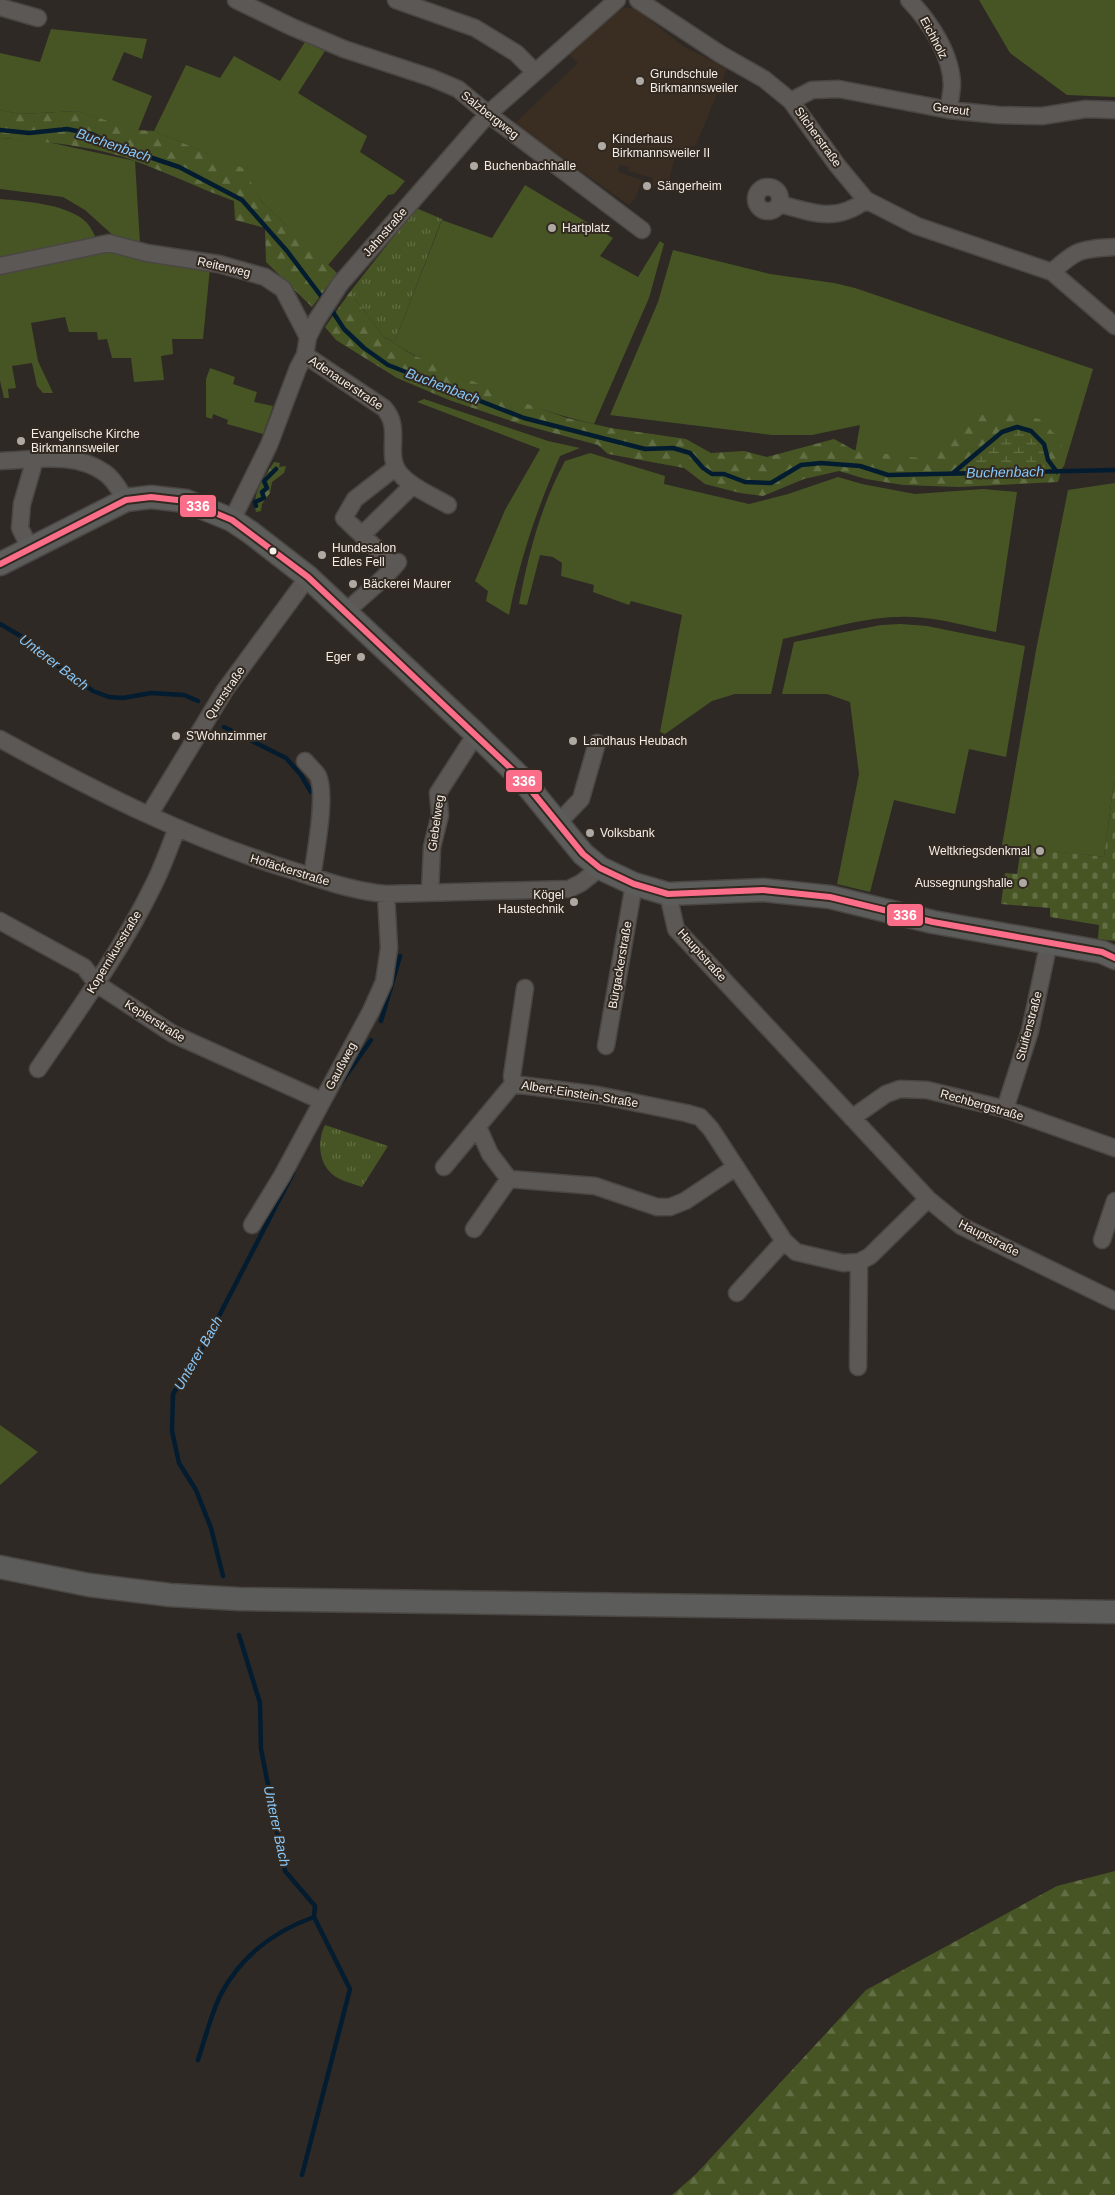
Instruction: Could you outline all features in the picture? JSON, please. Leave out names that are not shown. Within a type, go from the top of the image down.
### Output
[{"type":"street","name":"Salzbergweg","points":[[236,0],[344,49],[432,78],[458,89],[488,114],[642,230]]},
{"type":"street","points":[[396,0],[475,28],[516,53],[534,72]]},
{"type":"street","name":"Jahnstraße","points":[[232,520],[269,445],[298,368],[305,355],[308,337],[340,284],[488,114],[617,0]]},
{"type":"street","name":"Silcherstraße","points":[[638,0],[720,54],[764,79],[791,101],[837,165],[866,200],[917,226],[1052,272],[1115,326]]},
{"type":"street","name":"Eichholz","points":[[909,0],[920,11],[941,45],[949,68],[952,85],[949,110]]},
{"type":"street","points":[[0,7],[38,18]]},
{"type":"street","name":"Gereut","points":[[791,101],[812,90],[839,88],[949,110],[998,115],[1042,116],[1086,110],[1115,110]]},
{"type":"street","points":[[780,204],[814,214],[832,214],[852,211],[866,200]]},
{"type":"street","name":"Reiterweg","points":[[0,266],[109,243],[147,252],[219,264],[265,277],[284,289],[308,337]]},
{"type":"street","points":[[1052,272],[1066,259],[1083,249],[1115,247]]},
{"type":"street","name":"Adenauerstraße","points":[[305,355],[350,383],[384,408],[390,415],[394,439],[392,456],[395,468]]},
{"type":"street","points":[[0,461],[62,458],[85,463],[104,472],[126,500]]},
{"type":"street","points":[[30,548],[20,528],[22,504],[35,459]]},
{"type":"street","points":[[346,612],[368,590],[384,580],[392,560],[344,518],[355,499],[395,468],[402,477],[413,485],[448,505]]},
{"type":"street","points":[[362,535],[413,485]]},
{"type":"street","points":[[0,564],[126,500],[151,497],[186,501],[232,520],[278,552],[308,577],[521,778],[583,854],[600,868],[634,884],[668,894],[763,890],[830,897],[933,922],[1102,952],[1115,958]]},
{"type":"street","name":"Querstraße","points":[[149,815],[225,690],[308,577]]},
{"type":"street","name":"Giebelweg","points":[[430,892],[432,848],[440,815],[438,793],[476,734]]},
{"type":"street","name":"Hofäckerstraße","points":[[0,739],[53,768],[149,815],[240,855],[358,891],[386,894],[569,889],[581,883],[600,868]]},
{"type":"street","points":[[558,823],[581,800],[597,743]]},
{"type":"street","points":[[305,762],[318,776],[320,784],[321,804],[312,877]]},
{"type":"street","name":"Kopernikusstraße","points":[[38,1069],[97,984],[154,884],[177,828]]},
{"type":"street","name":"Bürgackerstraße","points":[[606,1046],[634,884]]},
{"type":"street","name":"Gaußweg","points":[[252,1225],[282,1176],[371,1010],[384,982],[389,948],[386,894]]},
{"type":"street","name":"Hauptstraße","points":[[668,894],[676,928],[928,1199],[961,1226],[1115,1301]]},
{"type":"street","name":"Keplerstraße","points":[[0,921],[84,967],[97,984],[173,1034],[322,1101]]},
{"type":"street","name":"Stuifenstraße","points":[[1005,1110],[1030,1031],[1049,942]]},
{"type":"street","points":[[513,1084],[512,1076],[525,988]]},
{"type":"street","name":"Albert-Einstein-Straße","points":[[444,1167],[513,1084],[598,1095],[700,1117],[711,1129],[784,1241],[796,1252],[843,1263],[859,1262]]},
{"type":"street","name":"Rechbergstraße","points":[[852,1118],[881,1097],[900,1089],[934,1092],[1005,1110],[1115,1148]]},
{"type":"street","points":[[478,1127],[490,1154],[509,1179],[595,1186],[657,1207],[670,1207],[685,1201],[736,1167]]},
{"type":"street","points":[[474,1229],[509,1179]]},
{"type":"street","points":[[858,1368],[859,1262],[870,1256],[928,1199]]},
{"type":"street","points":[[1102,1240],[1115,1201]]},
{"type":"street","points":[[737,1294],[784,1241]]},
{"type":"street","points":[[0,1567],[89,1586],[170,1595],[239,1599],[1115,1612]]},
{"type":"shaded area","name":"Grundschule Birkmannsweiler","points":[[624,8],[635,8],[683,46],[727,69],[696,145],[677,151],[666,190],[651,185],[653,178],[628,171],[629,167],[620,165],[618,172],[642,180],[636,197],[629,205],[514,124],[578,63],[568,53],[613,13]]},
{"type":"green space","points":[[979,0],[1115,0],[1115,97],[1067,95],[1010,53]]},
{"type":"green space","points":[[51,29],[147,39],[142,59],[124,52],[112,80],[152,96],[138,131],[77,111],[21,114],[0,110],[0,53],[40,62]]},
{"type":"green space","points":[[305,42],[325,51],[298,93],[367,136],[360,152],[405,181],[394,194],[388,195],[328,265],[262,202],[242,168],[154,131],[186,65],[220,78],[234,56],[280,81]]},
{"type":"green space","points":[[0,110],[21,114],[77,111],[137,130],[154,131],[243,168],[262,202],[337,273],[312,307],[266,262],[265,228],[235,220],[234,201],[119,156],[69,145],[0,138]]},
{"type":"green space","points":[[0,138],[43,141],[135,161],[140,244],[116,238],[85,210],[63,197],[0,189]]},
{"type":"green space","points":[[525,185],[613,238],[600,256],[638,277],[660,241],[664,244],[649,298],[594,424],[541,409],[486,389],[432,364],[384,337],[395,341],[442,220],[492,238]]},
{"type":"green space","points":[[0,199],[46,205],[69,212],[87,223],[95,236],[91,241],[0,262]]},
{"type":"green space","points":[[416,208],[442,219],[395,341],[384,337],[350,292]]},
{"type":"green space","points":[[108,249],[210,268],[203,339],[172,339],[173,354],[161,356],[164,380],[134,382],[131,358],[112,358],[107,339],[98,340],[97,332],[69,332],[65,317],[31,323],[38,361],[53,393],[43,393],[37,386],[32,363],[12,366],[16,388],[8,389],[9,398],[4,398],[0,381],[0,272]]},
{"type":"green space","points":[[673,250],[770,274],[834,283],[855,288],[1093,369],[1064,466],[1057,472],[965,462],[854,459],[860,425],[812,435],[772,435],[610,415],[658,302]]},
{"type":"green space","points":[[350,292],[384,337],[413,355],[516,400],[567,418],[611,428],[686,439],[711,453],[744,451],[767,457],[834,439],[854,450],[927,459],[947,447],[954,424],[978,415],[1007,412],[1039,419],[1060,439],[1065,458],[1058,482],[959,487],[903,485],[866,479],[839,471],[804,479],[763,496],[740,493],[705,484],[684,468],[608,454],[598,445],[520,424],[449,400],[397,378],[336,340],[325,327]]},
{"type":"green space","points":[[210,368],[235,377],[233,384],[257,392],[254,402],[273,406],[263,434],[227,424],[228,420],[213,414],[212,419],[206,417],[206,379]]},
{"type":"green space","points":[[424,399],[548,441],[580,448],[560,456],[530,534],[518,574],[509,615],[486,601],[488,591],[475,581],[505,510],[540,449],[417,402]]},
{"type":"green space","points":[[1017,427],[1033,434],[1038,439],[1057,472],[952,473],[1002,432]]},
{"type":"green space","points":[[590,453],[665,476],[664,484],[749,504],[788,494],[838,477],[862,484],[915,494],[983,489],[1017,492],[996,632],[933,619],[896,617],[863,621],[783,639],[771,694],[735,694],[712,701],[665,734],[660,732],[682,615],[631,601],[629,605],[593,592],[594,585],[561,576],[562,563],[553,557],[540,555],[527,605],[519,604],[536,531],[549,495],[565,461]]},
{"type":"green space","points":[[274,462],[280,463],[279,467],[286,466],[284,473],[272,482],[270,493],[262,504],[261,511],[256,512],[255,498],[257,492]]},
{"type":"green space","points":[[1115,483],[1115,774],[1104,857],[1002,845],[1036,650],[1068,490]]},
{"type":"green space","points":[[881,625],[927,626],[1025,646],[1006,757],[969,749],[955,814],[894,800],[870,892],[837,884],[859,774],[850,702],[827,694],[782,694],[794,642]]},
{"type":"green space","points":[[1115,774],[1115,941],[1098,939],[1099,925],[1050,917],[1050,908],[1001,904],[1005,873],[1017,874],[1021,847],[1104,857]]},
{"type":"green space","points":[[325,1125],[388,1146],[362,1187],[336,1177],[325,1166],[321,1155],[320,1142]]},
{"type":"green space","points":[[0,1425],[38,1452],[0,1485]]},
{"type":"green space","points":[[1115,1871],[1115,2195],[672,2195],[696,2174],[866,1990],[1057,1886]]},
{"type":"waterway","name":"Buchenbach","points":[[0,130],[29,133],[67,129],[92,134],[114,145],[179,167],[242,200],[287,251],[324,300]]},
{"type":"waterway","name":"Buchenbach","points":[[329,306],[344,329],[364,348],[388,365],[524,418],[645,449],[673,448],[690,453],[703,468],[712,474],[724,474],[745,482],[771,483],[801,465],[821,463],[860,466],[888,475],[1115,470]]},
{"type":"waterway","name":"Buchenbach","points":[[953,473],[1002,432],[1017,427],[1031,431],[1044,444],[1048,460],[1057,472]]},
{"type":"waterway","points":[[256,506],[255,502],[264,498],[262,492],[267,488],[264,481],[276,469]]},
{"type":"waterway","name":"Unterer Bach","points":[[0,624],[31,642],[41,655],[93,691],[109,697],[123,698],[151,693],[184,695],[198,701]]},
{"type":"waterway","name":"Unterer Bach","points":[[224,727],[286,758],[301,775],[311,792]]},
{"type":"waterway","name":"Unterer Bach","points":[[381,1021],[400,956]]},
{"type":"waterway","name":"Unterer Bach","points":[[340,1084],[371,1040]]},
{"type":"waterway","name":"Unterer Bach","points":[[223,1576],[211,1528],[196,1490],[179,1463],[172,1431],[173,1394],[204,1345],[293,1173]]},
{"type":"waterway","name":"Unterer Bach","points":[[239,1635],[260,1703],[261,1749],[285,1871],[315,1906],[314,1917],[350,1989],[302,2175]]},
{"type":"waterway","points":[[198,2060],[217,2002],[238,1968],[260,1946],[273,1937],[314,1917]]},
{"type":"transit line","name":"336","points":[[0,564],[126,500],[151,497],[186,501],[232,520],[308,577],[521,778],[583,854],[600,868],[634,884],[668,894],[763,890],[830,897],[933,922],[1102,952],[1115,958]]},
{"type":"place","name":"Grundschule Birkmannsweiler","points":[[640,81]]},
{"type":"place","name":"Kinderhaus Birkmannsweiler II","points":[[602,146]]},
{"type":"place","name":"Buchenbachhalle","points":[[474,166]]},
{"type":"place","name":"Sängerheim","points":[[647,186]]},
{"type":"place","name":"Hartplatz","points":[[552,228]]},
{"type":"place","name":"Evangelische Kirche Birkmannsweiler","points":[[21,441]]},
{"type":"place","name":"Hundesalon Edles Fell","points":[[322,555]]},
{"type":"place","name":"Bäckerei Maurer","points":[[353,584]]},
{"type":"place","name":"Eger","points":[[361,657]]},
{"type":"place","name":"S'Wohnzimmer","points":[[176,736]]},
{"type":"place","name":"Landhaus Heubach","points":[[573,741]]},
{"type":"place","name":"Volksbank","points":[[590,833]]},
{"type":"place","name":"Weltkriegsdenkmal","points":[[1040,851]]},
{"type":"place","name":"Aussegnungshalle","points":[[1023,883]]},
{"type":"place","name":"Kögel Haustechnik","points":[[574,902]]}]
